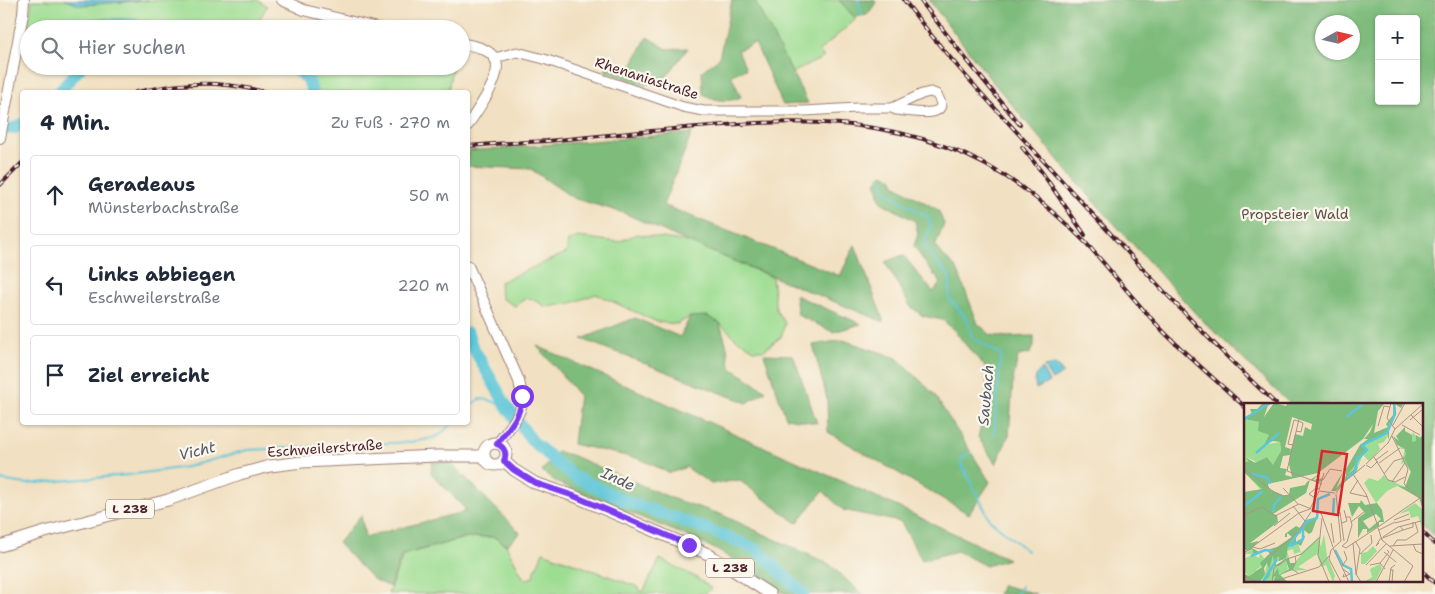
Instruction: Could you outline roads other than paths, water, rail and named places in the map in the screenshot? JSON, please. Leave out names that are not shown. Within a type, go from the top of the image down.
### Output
[{"type":"main road","points":[[21,20],[24,0]]},
{"type":"main road","points":[[282,0],[304,10],[345,20]]},
{"type":"main road","points":[[0,137],[20,24]]},
{"type":"main road","points":[[470,45],[489,52],[495,58],[497,73],[494,83],[470,122]]},
{"type":"main road","points":[[470,271],[519,381],[522,396],[519,412],[515,420],[497,444]]},
{"type":"main road","points":[[484,456],[490,444],[497,444],[505,451],[504,461]]},
{"type":"main road","name":"Eschweilerstraße","points":[[0,546],[60,528],[168,500],[240,474],[270,466],[302,462],[436,456],[484,456]]},
{"type":"main road","name":"L 238","points":[[484,456],[485,460],[491,465],[497,465],[504,461],[514,470],[535,483],[574,496],[708,554],[770,594]]},
{"type":"street","name":"Rhenaniastraße","points":[[495,58],[517,52],[544,58],[693,110],[805,111],[892,108]]},
{"type":"street","points":[[930,92],[936,94],[940,101],[940,106],[937,110],[930,114],[892,108],[930,92]]},
{"type":"water","points":[[65,0],[149,0],[80,5]]},
{"type":"water","points":[[133,19],[139,20],[82,20]]},
{"type":"water","points":[[1055,365],[1063,373],[1052,380],[1044,367]]},
{"type":"water","points":[[1042,369],[1049,382],[1036,389],[1036,378]]},
{"type":"waterway","name":"Saubach","points":[[858,0],[862,15]]},
{"type":"waterway","name":"Inde","points":[[61,90],[74,75]]},
{"type":"waterway","name":"Inde","points":[[302,75],[308,79],[311,90]]},
{"type":"waterway","name":"Inde","points":[[0,129],[15,128],[20,125]]},
{"type":"waterway","name":"Saubach","points":[[879,176],[884,182],[886,192],[929,218],[931,228],[925,238],[927,251],[948,275],[950,283],[949,298],[967,319],[972,337],[1001,355],[994,435]]},
{"type":"waterway","name":"Inde","points":[[470,340],[507,407],[533,442],[573,476],[628,502],[704,528],[756,549],[804,594]]},
{"type":"waterway","name":"Vicht","points":[[470,406],[479,399],[489,400],[507,407]]},
{"type":"waterway","name":"Vicht","points":[[0,480],[26,484],[128,475],[187,467],[247,450],[412,442],[435,437],[450,425]]},
{"type":"waterway","name":"Saubach","points":[[970,453],[962,458],[961,463],[990,520],[1027,551]]},
{"type":"waterway","name":"Saubach","points":[[1017,594],[1021,586]]},
{"type":"railway","points":[[904,0],[961,71],[1002,116],[1168,295],[1275,403]]},
{"type":"railway","points":[[920,0],[1020,125]]},
{"type":"railway","points":[[147,90],[192,84],[215,84],[255,90]]},
{"type":"railway","points":[[470,146],[547,141],[691,127],[792,122],[841,124],[890,131],[937,143],[983,163],[1028,192],[1050,210],[1085,242],[1161,329],[1244,406]]},
{"type":"railway","points":[[1022,147],[1085,235]]},
{"type":"railway","points":[[0,185],[20,165]]},
{"type":"railway","points":[[1422,532],[1435,544]]},
{"type":"railway","points":[[1422,571],[1435,583]]},
{"type":"park label","name":"Propsteier Wald","points":[[1295,214]]}]
